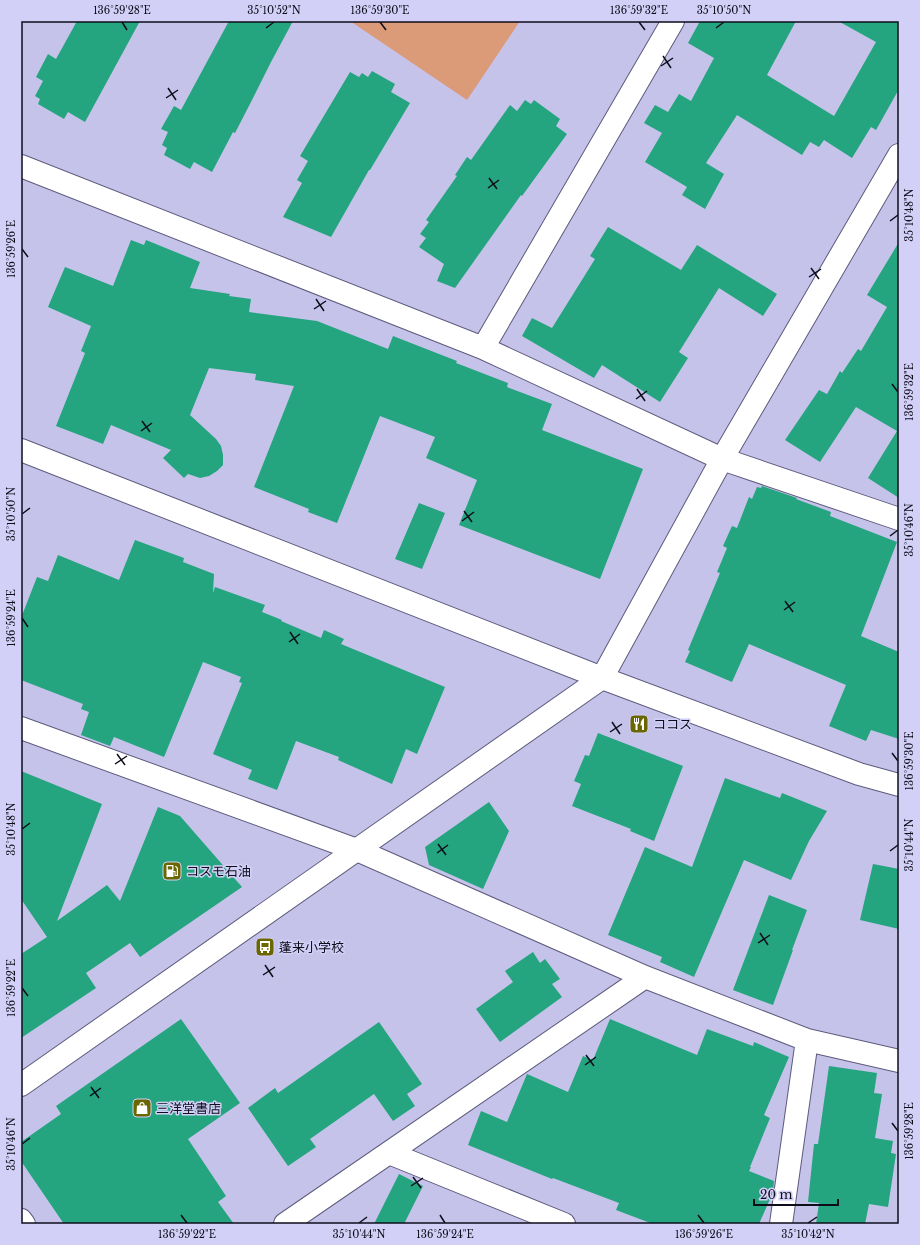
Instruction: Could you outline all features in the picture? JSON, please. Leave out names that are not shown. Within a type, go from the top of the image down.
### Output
[{"type":"street","points":[[483,348],[673,21]]},
{"type":"street","points":[[21,1085],[602,678],[722,458],[899,155]]},
{"type":"street","points":[[21,166],[483,348],[722,458],[899,519]]},
{"type":"street","points":[[21,450],[602,678],[859,774],[899,785]]},
{"type":"street","points":[[21,728],[357,850],[645,977],[807,1040],[899,1061]]},
{"type":"street","points":[[285,1224],[645,977]]},
{"type":"street","points":[[781,1224],[807,1040]]},
{"type":"street","points":[[389,1153],[552,1222]]},
{"type":"street","points":[[21,1220],[24,1224]]},
{"type":"shaded area","points":[[350,21],[520,21],[467,100]]},
{"type":"building","points":[[77,21],[140,21],[85,122],[68,112],[64,119],[38,104],[40,99],[35,96],[43,81],[36,77],[48,54],[56,59]]},
{"type":"building","points":[[229,21],[293,21],[235,133],[233,132],[212,172],[194,162],[190,169],[164,155],[167,148],[162,145],[168,132],[161,129],[174,106],[181,110]]},
{"type":"building","points":[[700,21],[796,21],[767,75],[834,116],[876,42],[838,21],[899,21],[899,89],[876,130],[871,127],[852,158],[824,140],[819,147],[810,142],[802,155],[737,115],[706,163],[724,174],[705,209],[682,195],[687,187],[645,162],[662,133],[644,123],[655,105],[668,112],[679,94],[691,101],[714,58],[688,43]]},
{"type":"building","points":[[372,71],[395,84],[391,92],[410,103],[369,170],[331,237],[283,217],[302,183],[297,180],[308,161],[300,156],[350,72],[359,77],[362,73],[368,77]]},
{"type":"building","points":[[525,100],[531,104],[534,100],[560,119],[556,126],[567,134],[522,196],[521,195],[455,288],[437,281],[444,264],[419,247],[426,238],[420,234],[429,222],[426,220],[457,176],[455,175],[467,157],[471,160],[510,105],[517,111]]},
{"type":"building","points":[[608,227],[681,270],[697,245],[777,294],[763,316],[719,288],[679,352],[688,358],[660,402],[602,365],[594,378],[522,336],[532,318],[552,328],[595,259],[590,256]]},
{"type":"building","points":[[131,240],[144,245],[146,240],[200,262],[190,288],[251,299],[249,312],[317,321],[388,349],[393,336],[508,383],[507,387],[552,404],[542,430],[643,469],[600,579],[459,525],[477,480],[426,458],[435,437],[380,416],[337,523],[308,512],[309,509],[254,487],[294,386],[255,380],[256,374],[209,368],[190,415],[216,439],[221,446],[223,465],[209,476],[200,478],[188,474],[184,478],[163,458],[171,450],[111,425],[103,444],[56,426],[85,353],[81,351],[91,326],[48,307],[65,267],[113,286]]},
{"type":"building","points":[[899,242],[899,498],[868,478],[897,431],[856,407],[820,462],[785,440],[819,390],[827,394],[840,371],[842,373],[858,349],[861,351],[887,307],[867,295]]},
{"type":"building","points":[[762,486],[831,512],[830,516],[897,542],[861,636],[899,652],[899,739],[871,730],[866,741],[829,726],[846,685],[749,644],[732,682],[685,662],[690,651],[688,650],[720,573],[717,572],[727,548],[723,546],[732,526],[737,528],[749,497],[752,499],[757,487],[761,488]]},
{"type":"building","points":[[419,503],[445,513],[422,569],[395,559]]},
{"type":"building","points":[[135,540],[184,558],[183,562],[214,574],[213,593],[215,587],[265,605],[262,612],[282,620],[281,621],[321,638],[324,630],[344,639],[341,644],[445,687],[417,754],[406,749],[392,784],[338,760],[339,757],[296,741],[277,790],[248,779],[252,770],[213,754],[242,683],[239,682],[241,677],[203,662],[164,757],[114,737],[110,746],[81,735],[89,712],[81,709],[83,704],[21,680],[21,618],[37,577],[48,581],[58,555],[119,580]]},
{"type":"building","points":[[598,733],[683,766],[654,841],[630,831],[631,829],[572,806],[581,784],[574,781],[585,755],[589,756]]},
{"type":"building","points":[[21,771],[102,804],[57,921],[107,885],[120,901],[158,807],[180,816],[242,887],[140,957],[130,943],[86,973],[96,988],[21,1038],[21,954],[47,937],[21,899]]},
{"type":"building","points":[[725,778],[780,798],[782,793],[827,811],[809,841],[791,880],[744,860],[694,977],[660,962],[662,957],[608,935],[645,847],[692,867]]},
{"type":"building","points":[[489,802],[509,831],[483,889],[429,865],[425,847]]},
{"type":"building","points":[[873,864],[899,869],[899,929],[860,920]]},
{"type":"building","points":[[769,895],[807,910],[773,1005],[733,990]]},
{"type":"building","points":[[533,952],[540,963],[545,959],[560,979],[552,984],[562,997],[500,1042],[476,1009],[513,982],[505,971]]},
{"type":"building","points":[[181,1019],[240,1103],[188,1139],[226,1196],[218,1202],[234,1224],[64,1224],[21,1161],[21,1142],[61,1114],[56,1106]]},
{"type":"building","points":[[610,1019],[697,1055],[707,1029],[753,1046],[754,1042],[789,1057],[764,1115],[770,1118],[749,1171],[774,1181],[773,1192],[759,1224],[653,1224],[616,1210],[619,1203],[553,1178],[552,1179],[468,1145],[481,1111],[507,1122],[527,1074],[568,1092],[583,1056],[593,1060]]},
{"type":"building","points":[[379,1022],[422,1084],[407,1094],[415,1106],[393,1121],[374,1094],[310,1139],[316,1147],[288,1166],[248,1108],[275,1088],[278,1093]]},
{"type":"building","points":[[829,1066],[877,1073],[874,1093],[882,1094],[875,1138],[893,1141],[891,1153],[896,1154],[888,1207],[869,1204],[865,1224],[816,1224],[819,1203],[808,1202],[814,1144],[818,1144]]},
{"type":"building","points":[[399,1174],[423,1186],[404,1224],[374,1224]]},
{"type":"place","name":"ココス","points":[[639,724]]},
{"type":"place","name":"コスモ石油","points":[[172,871]]},
{"type":"place","name":"蓬来小学校","points":[[265,947]]},
{"type":"place","name":"三洋堂書店","points":[[142,1108]]}]
